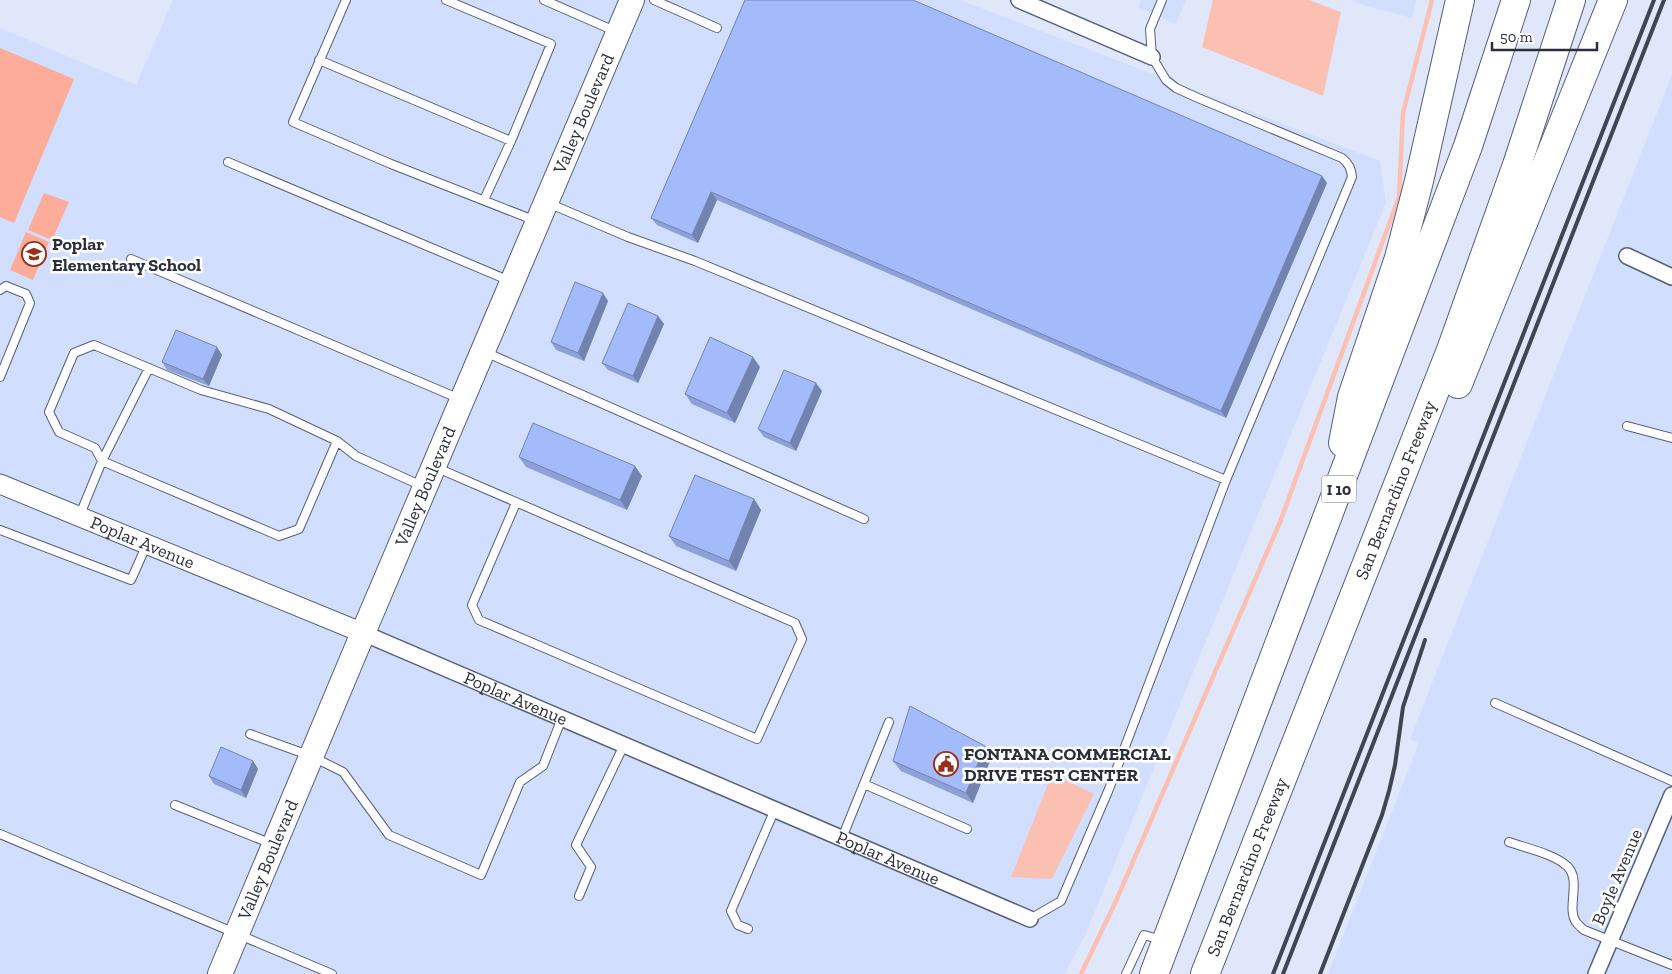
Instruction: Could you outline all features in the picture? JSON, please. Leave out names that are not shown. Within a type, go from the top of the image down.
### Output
[{"type":"highway","points":[[1327,521],[1352,397],[1399,258],[1419,180],[1460,0]]},
{"type":"highway","name":"I 10","points":[[1154,974],[1468,146],[1516,0]]},
{"type":"highway","name":"San Bernardino Freeway","points":[[1205,974],[1452,350],[1518,166],[1571,0]]},
{"type":"highway","points":[[1384,523],[1433,448],[1612,0]]},
{"type":"main road","name":"Valley Boulevard","points":[[220,974],[362,633],[632,0]]},
{"type":"street","points":[[1019,0],[1152,57]]},
{"type":"street","points":[[1626,256],[1672,277]]},
{"type":"street","name":"Poplar Avenue","points":[[0,484],[362,633],[1030,919]]},
{"type":"street","name":"Boyle Avenue","points":[[1596,974],[1672,796]]},
{"type":"lane","points":[[346,0],[293,122],[391,164],[484,200],[542,212],[628,237],[694,261],[1226,480]]},
{"type":"lane","points":[[446,0],[551,44],[511,141],[484,200]]},
{"type":"lane","points":[[544,0],[618,33]]},
{"type":"lane","points":[[654,0],[717,28]]},
{"type":"lane","points":[[1030,919],[1061,901],[1109,789],[1226,480],[1350,186],[1352,177],[1352,169],[1348,163],[1333,154],[1176,88],[1166,80],[1152,57],[1150,29],[1162,0]]},
{"type":"lane","points":[[319,60],[511,141]]},
{"type":"lane","points":[[228,162],[512,282]]},
{"type":"lane","points":[[131,259],[462,400]]},
{"type":"lane","points":[[0,290],[6,286],[26,294],[30,303],[0,377]]},
{"type":"lane","points":[[337,440],[299,529],[279,536],[102,461],[94,448],[58,432],[49,412],[74,353],[94,345],[201,390],[269,409],[337,440],[356,456],[516,503],[795,623],[802,639],[757,740],[479,620],[472,605],[516,503]]},
{"type":"lane","points":[[483,351],[864,519]]},
{"type":"lane","points":[[79,517],[102,461],[149,368]]},
{"type":"lane","points":[[1627,426],[1672,438]]},
{"type":"lane","points":[[0,530],[132,580],[147,544]]},
{"type":"lane","points":[[1495,703],[1672,781]]},
{"type":"lane","points":[[250,734],[311,756],[344,772],[389,835],[481,875],[520,782],[543,766],[562,718]]},
{"type":"lane","points":[[842,838],[889,722]]},
{"type":"lane","points":[[579,896],[591,867],[576,845],[624,745]]},
{"type":"lane","points":[[864,784],[967,829]]},
{"type":"lane","points":[[174,805],[274,845]]},
{"type":"lane","points":[[748,929],[738,925],[731,911],[775,809]]},
{"type":"lane","points":[[0,834],[332,974]]},
{"type":"lane","points":[[1509,842],[1558,859],[1568,867],[1572,877],[1574,893],[1572,914],[1576,923],[1584,930],[1672,964]]},
{"type":"lane","points":[[1126,974],[1144,936],[1166,941]]},
{"type":"shaded area","points":[[173,0],[960,0],[1380,161],[1386,203],[1086,933],[1065,974],[0,974],[0,28],[136,85]]},
{"type":"shaded area","points":[[1141,0],[1186,0],[1176,24],[1138,7]]},
{"type":"shaded area","points":[[1213,0],[1309,0],[1341,12],[1323,96],[1202,47]]},
{"type":"shaded area","points":[[1350,0],[1416,0],[1412,18]]},
{"type":"shaded area","points":[[0,48],[74,79],[14,223],[0,217]]},
{"type":"shaded area","points":[[1672,75],[1672,974],[1328,974],[1419,743],[1410,739]]},
{"type":"shaded area","points":[[44,193],[69,202],[52,240],[28,230]]},
{"type":"shaded area","points":[[26,232],[49,242],[33,280],[10,270]]},
{"type":"shaded area","points":[[1052,774],[1094,794],[1052,879],[1011,877]]},
{"type":"building","points":[[745,0],[913,0],[1322,176],[1221,411],[711,192],[692,235],[651,218]]},
{"type":"building","points":[[575,282],[603,293],[578,353],[551,342]]},
{"type":"building","points":[[628,303],[658,316],[633,376],[602,363]]},
{"type":"building","points":[[176,330],[217,347],[203,379],[162,362]]},
{"type":"building","points":[[710,337],[753,357],[727,413],[685,394]]},
{"type":"building","points":[[784,370],[816,383],[790,443],[758,429]]},
{"type":"building","points":[[533,423],[635,466],[620,500],[519,457]]},
{"type":"building","points":[[695,475],[754,499],[729,561],[669,536]]},
{"type":"building","name":"FONTANA COMMERCIAL DRIVE TEST CENTER","points":[[910,706],[985,746],[966,793],[893,761]]},
{"type":"building","points":[[221,747],[253,761],[241,790],[209,776]]},
{"type":"waterway","points":[[1081,974],[1116,901],[1280,522],[1399,197],[1403,113],[1432,0]]},
{"type":"railway","points":[[1273,974],[1654,0]]},
{"type":"railway","points":[[1283,974],[1664,0]]},
{"type":"railway","points":[[1320,974],[1382,815],[1395,765],[1403,707],[1425,640]]},
{"type":"place","name":"Poplar Elementary School","points":[[34,254]]},
{"type":"place","name":"FONTANA COMMERCIAL DRIVE TEST CENTER","points":[[946,764]]}]
